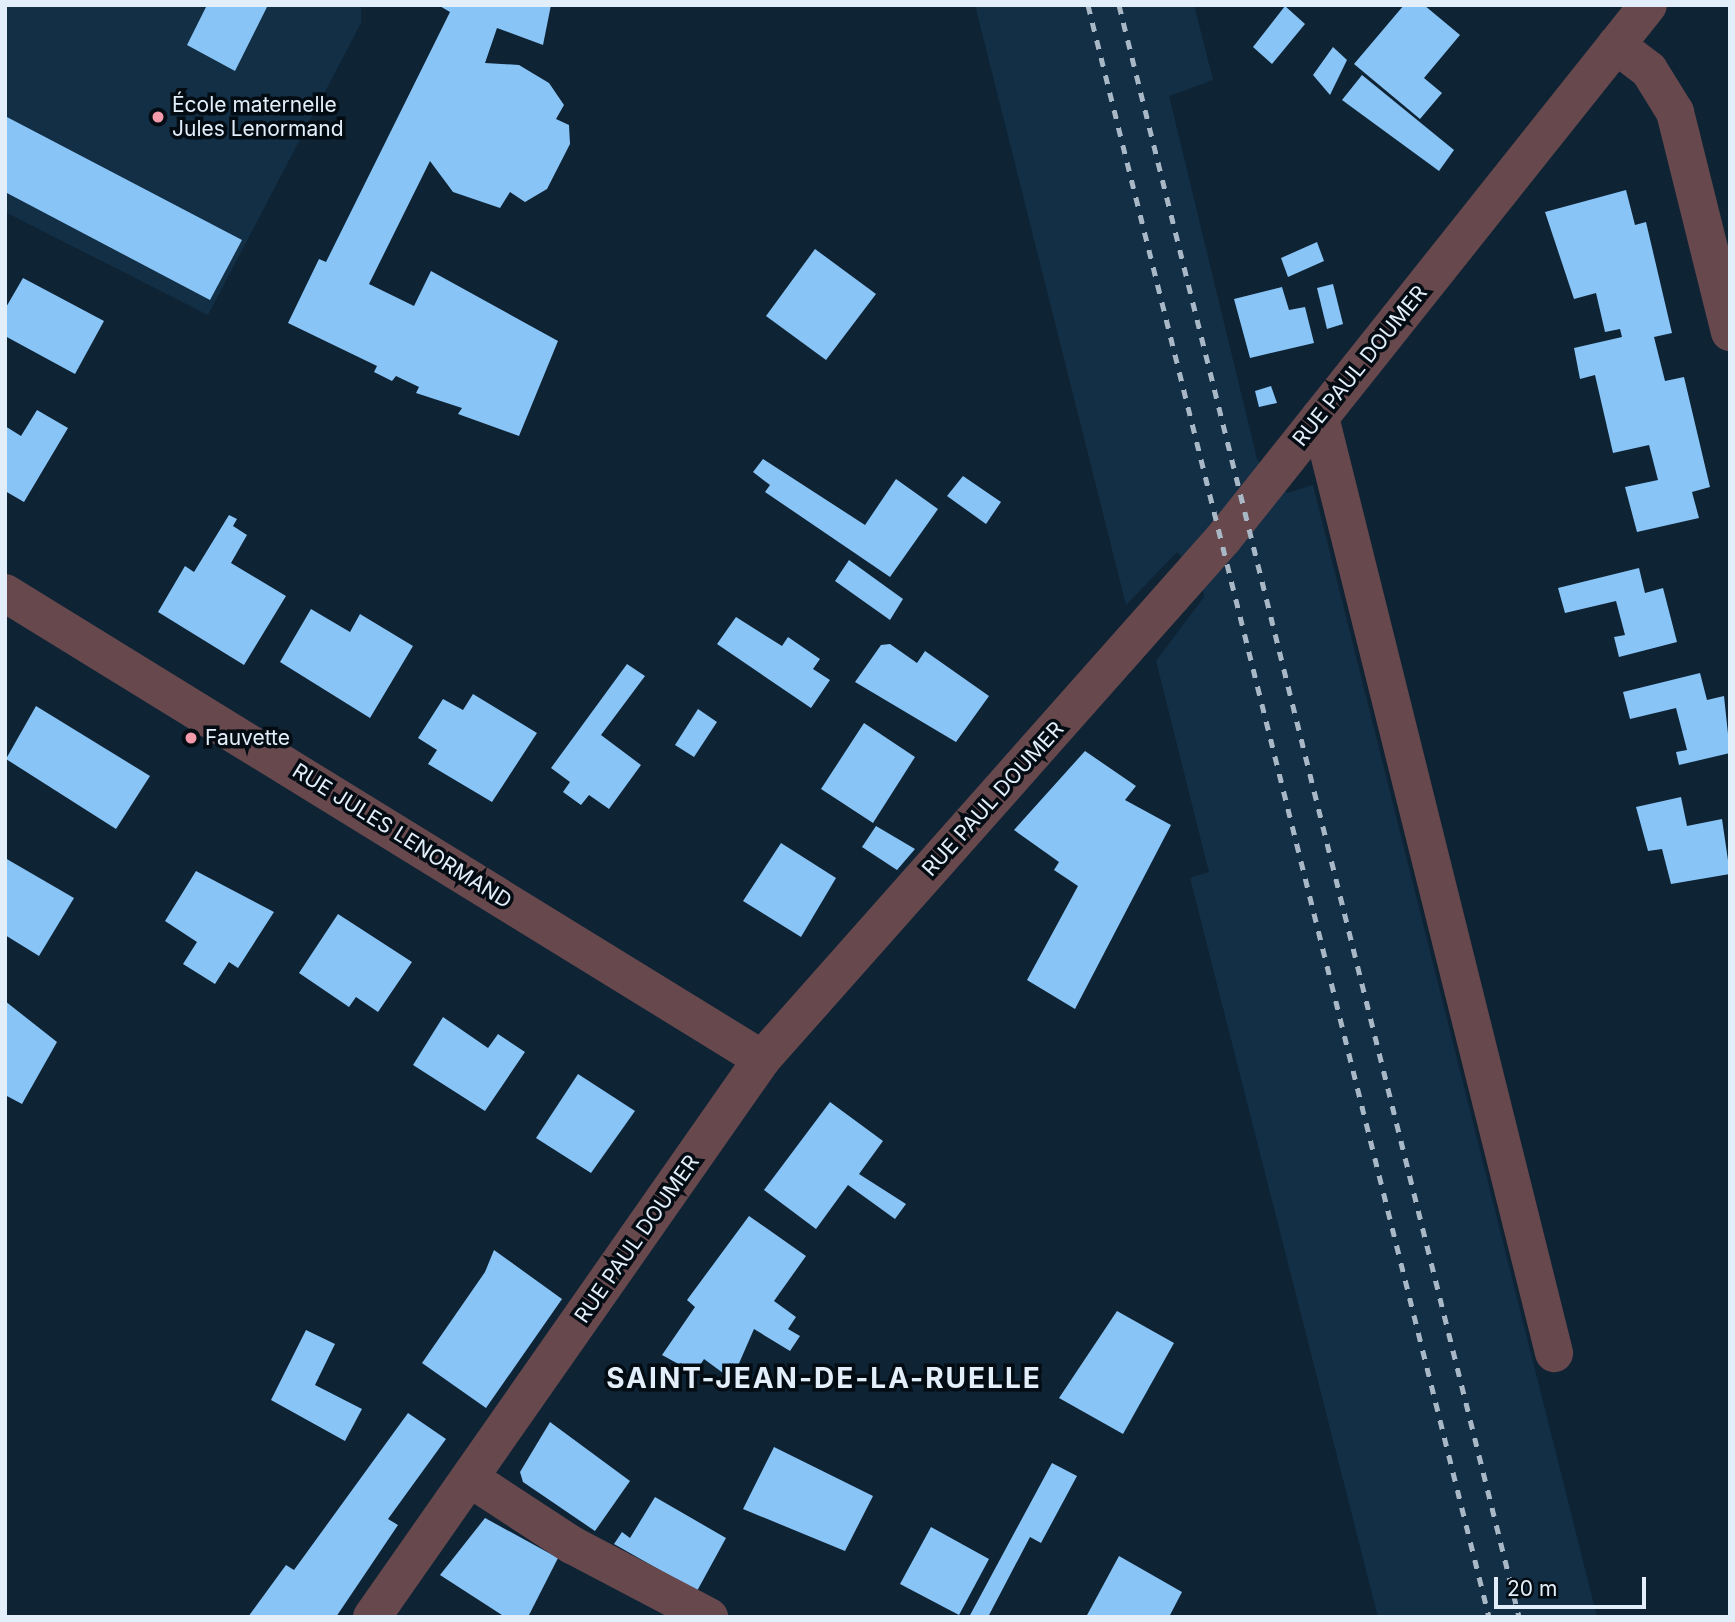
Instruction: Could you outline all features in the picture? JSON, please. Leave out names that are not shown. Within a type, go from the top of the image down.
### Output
[{"type":"street","name":"RUE PAUL DOUMER","points":[[372,1617],[762,1059],[1120,658],[1320,417],[1648,5]]},
{"type":"street","points":[[1616,45],[1648,70],[1675,112],[1730,331]]},
{"type":"street","points":[[1320,417],[1554,1353]]},
{"type":"street","name":"RUE JULES LENORMAND","points":[[10,608],[762,1059]]},
{"type":"street","points":[[471,1479],[572,1545],[709,1617]]},
{"type":"shaded area","name":"École maternelle Jules Lenormand","points":[[5,5],[361,5],[361,23],[208,315],[5,212]]},
{"type":"shaded area","points":[[975,5],[1194,5],[1213,80],[1169,96],[1257,459],[1287,493],[1313,485],[1597,1617],[1378,1617],[1190,878],[1209,872],[1156,661],[1204,597],[1202,581],[1177,552],[1126,605]]},
{"type":"building","points":[[207,5],[268,5],[235,71],[187,45]]},
{"type":"building","points":[[438,5],[551,5],[543,45],[497,28],[485,63],[519,65],[549,83],[564,105],[556,119],[569,125],[570,144],[547,189],[525,202],[510,192],[500,208],[453,192],[430,161],[369,284],[414,306],[431,271],[558,341],[519,436],[458,414],[462,408],[416,393],[419,387],[396,376],[392,381],[374,372],[377,366],[288,323],[319,259],[326,262],[450,12]]},
{"type":"building","points":[[1404,5],[1424,5],[1460,35],[1424,78],[1442,93],[1420,119],[1354,64]]},
{"type":"building","points":[[1285,6],[1305,24],[1272,64],[1253,47]]},
{"type":"building","points":[[1333,47],[1347,60],[1330,95],[1313,75]]},
{"type":"building","points":[[1362,75],[1454,150],[1439,171],[1342,100]]},
{"type":"building","points":[[5,116],[242,240],[210,300],[5,192]]},
{"type":"building","points":[[1626,190],[1635,225],[1646,222],[1672,333],[1654,337],[1665,381],[1684,377],[1710,487],[1692,492],[1699,518],[1637,532],[1625,487],[1658,480],[1649,445],[1613,453],[1595,375],[1580,379],[1574,348],[1622,337],[1620,329],[1605,332],[1596,293],[1574,299],[1545,212]]},
{"type":"building","points":[[1317,242],[1324,261],[1288,277],[1281,258]]},
{"type":"building","points":[[815,249],[876,294],[826,360],[766,316]]},
{"type":"building","points":[[23,278],[104,321],[75,374],[5,336],[5,309]]},
{"type":"building","points":[[1333,284],[1343,324],[1327,329],[1317,288]]},
{"type":"building","points":[[1282,287],[1289,310],[1305,307],[1314,343],[1250,358],[1234,299]]},
{"type":"building","points":[[1271,386],[1277,403],[1259,407],[1255,391]]},
{"type":"building","points":[[37,410],[68,428],[24,502],[5,491],[5,426],[21,436]]},
{"type":"building","points":[[763,459],[865,525],[896,479],[938,509],[890,577],[765,492],[770,485],[753,472]]},
{"type":"building","points":[[963,476],[1001,502],[986,524],[947,496]]},
{"type":"building","points":[[229,515],[237,519],[233,526],[247,535],[231,563],[286,596],[244,665],[158,612],[185,566],[194,572]]},
{"type":"building","points":[[849,560],[903,599],[890,620],[835,581]]},
{"type":"building","points":[[1639,568],[1645,593],[1663,588],[1677,642],[1619,657],[1614,637],[1625,635],[1616,601],[1565,613],[1558,588]]},
{"type":"building","points":[[311,609],[350,632],[360,614],[413,646],[370,718],[280,662]]},
{"type":"building","points":[[736,617],[782,646],[788,637],[820,659],[813,669],[830,680],[811,708],[717,644]]},
{"type":"building","points":[[890,644],[917,663],[925,651],[989,696],[956,742],[855,682],[881,645]]},
{"type":"building","points":[[627,664],[645,676],[601,735],[641,765],[609,809],[589,795],[581,805],[563,792],[570,782],[551,768]]},
{"type":"building","points":[[1700,673],[1707,700],[1724,696],[1730,753],[1679,765],[1676,752],[1687,750],[1676,708],[1630,719],[1623,692]]},
{"type":"building","points":[[473,694],[537,733],[492,802],[428,764],[437,750],[418,738],[443,699],[463,710]]},
{"type":"building","points":[[36,706],[150,776],[116,829],[6,759]]},
{"type":"building","points":[[698,709],[717,722],[694,757],[675,745]]},
{"type":"building","points":[[864,723],[915,757],[873,823],[821,789]]},
{"type":"building","points":[[1085,751],[1136,786],[1125,800],[1171,825],[1075,1009],[1027,980],[1078,886],[1054,870],[1059,862],[1014,830]]},
{"type":"building","points":[[1681,797],[1687,826],[1722,819],[1730,874],[1671,884],[1662,849],[1648,851],[1636,807]]},
{"type":"building","points":[[876,826],[915,849],[897,870],[862,847]]},
{"type":"building","points":[[781,843],[836,878],[801,937],[743,901]]},
{"type":"building","points":[[5,858],[74,898],[39,956],[5,935]]},
{"type":"building","points":[[196,871],[274,912],[238,968],[229,962],[215,984],[183,964],[197,942],[165,921]]},
{"type":"building","points":[[338,914],[412,962],[378,1012],[356,997],[349,1007],[299,973]]},
{"type":"building","points":[[5,1001],[57,1042],[22,1104],[5,1095]]},
{"type":"building","points":[[443,1017],[488,1048],[498,1034],[525,1052],[485,1111],[413,1065]]},
{"type":"building","points":[[578,1074],[635,1111],[591,1173],[536,1138]]},
{"type":"building","points":[[830,1102],[883,1141],[859,1174],[906,1204],[895,1219],[848,1185],[816,1229],[764,1190]]},
{"type":"building","points":[[749,1216],[806,1256],[774,1301],[796,1317],[788,1329],[800,1336],[790,1351],[754,1329],[737,1368],[730,1363],[723,1373],[704,1359],[695,1373],[662,1355],[695,1307],[687,1300]]},
{"type":"building","points":[[494,1250],[562,1299],[486,1408],[422,1363],[485,1272]]},
{"type":"building","points":[[1117,1311],[1174,1343],[1123,1434],[1059,1398]]},
{"type":"building","points":[[306,1330],[335,1344],[315,1385],[362,1409],[345,1441],[271,1400]]},
{"type":"building","points":[[408,1413],[446,1439],[388,1519],[398,1525],[336,1617],[248,1617],[286,1565],[294,1570]]},
{"type":"building","points":[[550,1422],[630,1481],[595,1531],[523,1482],[520,1472]]},
{"type":"building","points":[[774,1447],[873,1496],[845,1551],[743,1509]]},
{"type":"building","points":[[1052,1463],[1077,1476],[1041,1543],[1030,1537],[988,1617],[969,1617]]},
{"type":"building","points":[[655,1497],[726,1538],[697,1591],[614,1544],[622,1532],[630,1538]]},
{"type":"building","points":[[485,1518],[558,1558],[528,1617],[505,1617],[440,1575]]},
{"type":"building","points":[[931,1527],[989,1559],[959,1615],[900,1584]]},
{"type":"building","points":[[1119,1556],[1182,1592],[1169,1617],[1086,1617]]},
{"type":"railway","points":[[1088,5],[1489,1617]]},
{"type":"railway","points":[[1119,5],[1519,1617]]},
{"type":"place","name":"École maternelle Jules Lenormand","points":[[158,117]]},
{"type":"place","name":"Fauvette","points":[[191,738]]},
{"type":"district","name":"SAINT-JEAN-DE-LA-RUELLE","points":[[824,1378]]}]
